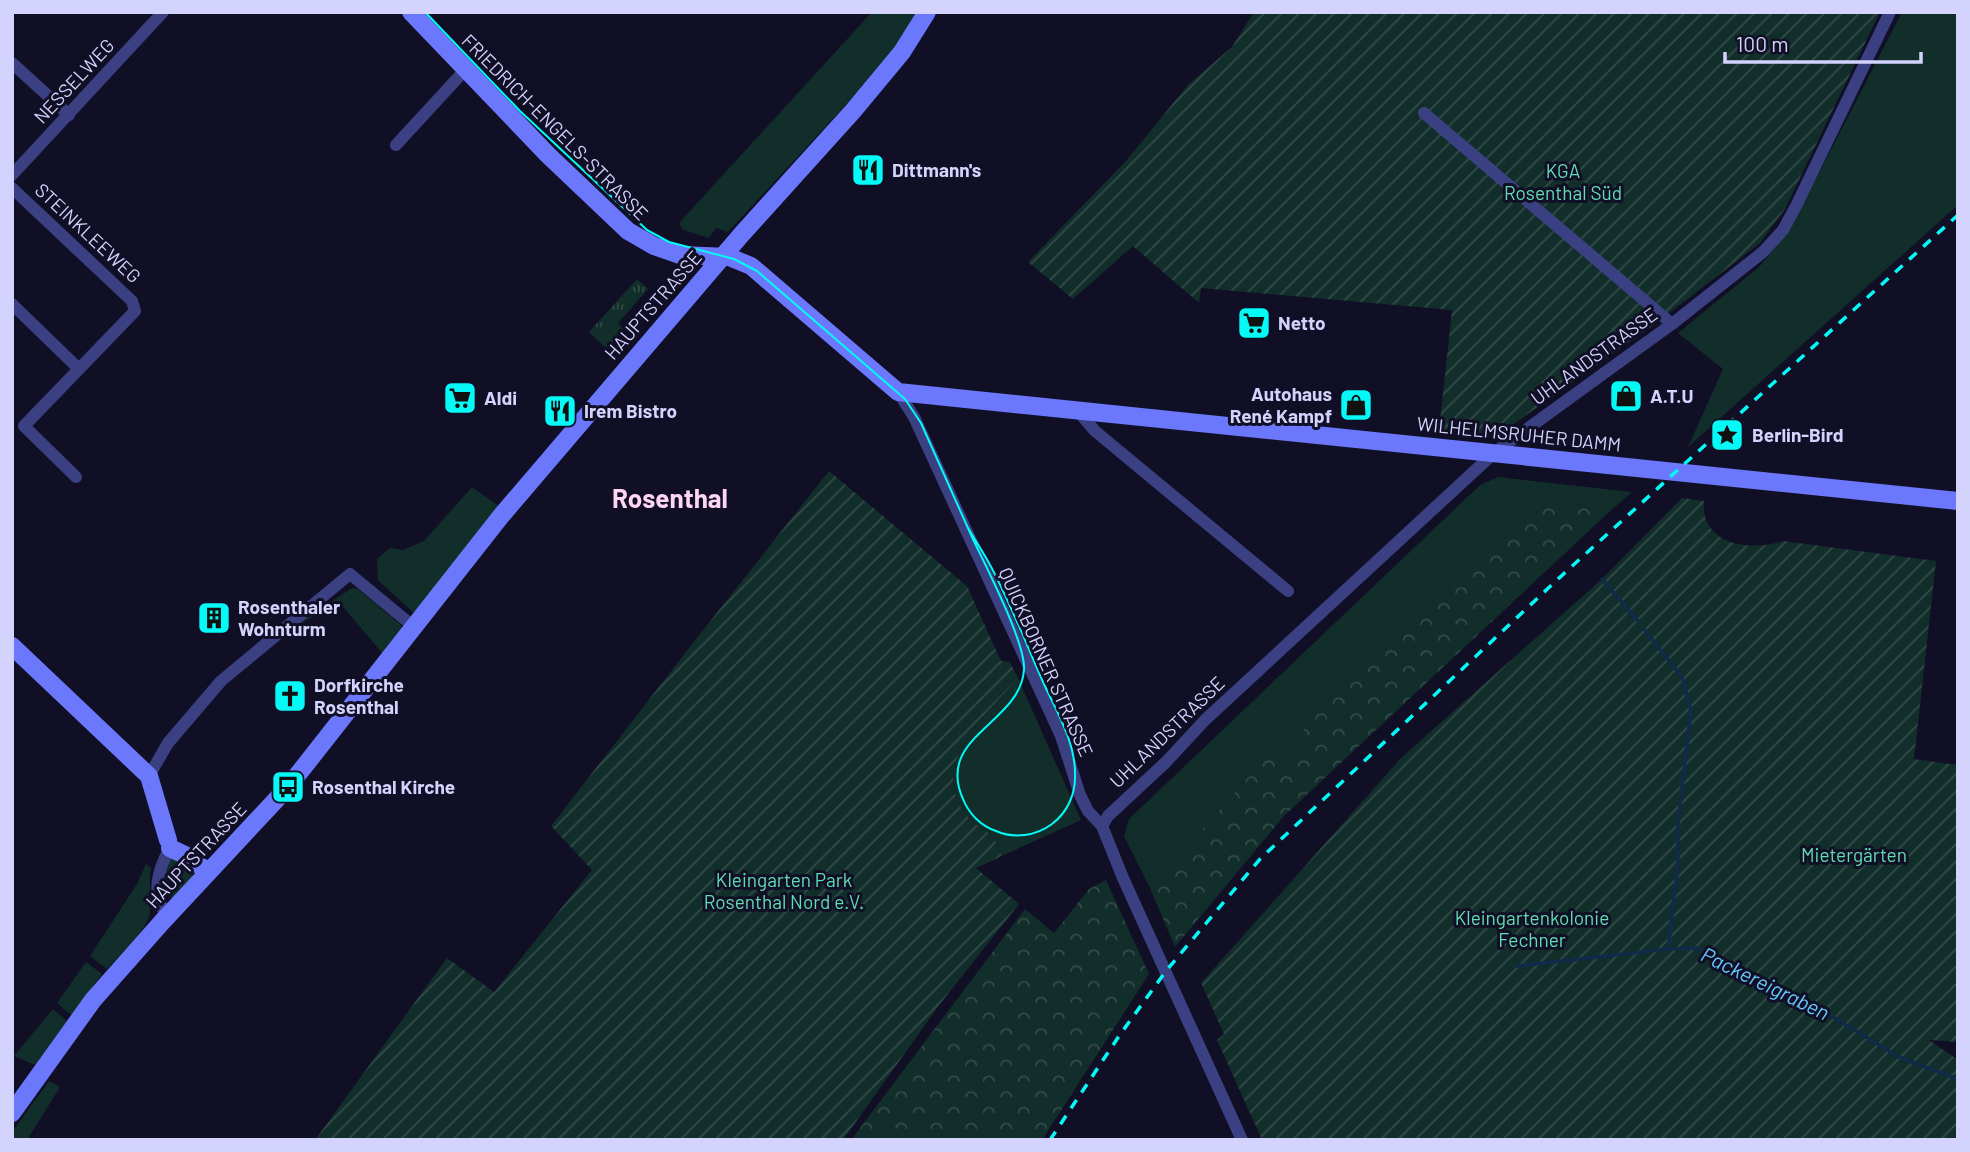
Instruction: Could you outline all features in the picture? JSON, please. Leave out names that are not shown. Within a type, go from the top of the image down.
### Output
[{"type":"main road","name":"FRIEDRICH-ENGELS-STRASSE","points":[[411,12],[584,191],[628,231],[654,246],[680,255],[722,257]]},
{"type":"main road","name":"HAUPTSTRASSE","points":[[12,1114],[92,1002],[167,916],[288,787],[507,508],[722,257],[853,111],[902,52],[927,12]]},
{"type":"main road","points":[[722,257],[751,265],[898,391]]},
{"type":"main road","name":"WILHELMSRUHER DAMM","points":[[898,391],[1958,501]]},
{"type":"main road","points":[[12,646],[149,776],[169,844],[208,872]]},
{"type":"street","name":"NESSELWEG","points":[[12,175],[163,12]]},
{"type":"street","name":"UHLANDSTRASSE","points":[[1102,826],[1108,816],[1166,762],[1205,720],[1494,453],[1672,324],[1763,252],[1783,230],[1796,206],[1891,12]]},
{"type":"street","points":[[12,64],[69,115]]},
{"type":"street","points":[[396,145],[465,70]]},
{"type":"street","points":[[1424,113],[1672,324]]},
{"type":"street","name":"STEINKLEEWEG","points":[[12,188],[132,301],[135,310],[24,426],[76,477]]},
{"type":"street","points":[[12,304],[79,369]]},
{"type":"street","name":"QUICKBORNER STRASSE","points":[[898,391],[911,409],[1060,736],[1080,795],[1088,811],[1102,826],[1242,1140]]},
{"type":"street","points":[[1077,410],[1095,430],[1287,591]]},
{"type":"street","points":[[149,776],[168,743],[221,681],[350,574],[414,627]]},
{"type":"street","points":[[167,916],[159,905],[156,892],[161,863],[169,844]]},
{"type":"green space","points":[[872,12],[918,12],[900,41],[851,99],[728,232],[716,228],[709,238],[683,230],[679,223]]},
{"type":"green space","name":"KGA Rosenthal Süd","points":[[1254,12],[1880,12],[1785,209],[1760,243],[1655,324],[1497,436],[1439,430],[1452,310],[1201,288],[1199,303],[1133,246],[1073,299],[1028,262],[1126,161],[1188,85],[1232,47]]},
{"type":"green space","points":[[1902,12],[1958,12],[1958,205],[1688,447],[1723,369],[1678,333],[1759,267],[1789,231]]},
{"type":"green space","points":[[637,279],[648,289],[618,323],[624,329],[607,349],[589,332]]},
{"type":"green space","name":"Kleingarten Park Rosenthal Nord e.V.","points":[[829,471],[967,586],[1001,661],[1010,662],[1018,678],[967,739],[953,774],[955,793],[964,812],[970,820],[992,836],[1002,856],[976,868],[1019,904],[940,1004],[843,1140],[315,1140],[447,958],[494,992],[592,870],[551,826]]},
{"type":"green space","points":[[1498,477],[1632,492],[1608,513],[1553,498],[1308,704],[1302,742],[1288,765],[1268,755],[1150,888],[1124,836],[1129,819],[1480,485]]},
{"type":"green space","points":[[472,487],[500,507],[414,613],[378,580],[377,559],[390,548],[403,550],[424,541]]},
{"type":"green space","points":[[1553,498],[1608,513],[1284,816],[1175,947],[1150,888],[1268,755],[1288,764],[1302,742],[1308,704]]},
{"type":"green space","name":"Kleingartenkolonie Fechner","points":[[1682,498],[1704,501],[1705,516],[1710,527],[1719,536],[1742,545],[1756,546],[1783,541],[1936,561],[1914,759],[1958,765],[1958,1042],[1929,1040],[1958,1060],[1958,1140],[1262,1140],[1217,1040],[1224,1034],[1201,983],[1401,758],[1602,579]]},
{"type":"green space","points":[[352,588],[358,589],[401,625],[403,631],[383,654],[339,602],[286,632]]},
{"type":"green space","points":[[1018,678],[1081,820],[1002,856],[992,836],[970,820],[964,812],[955,793],[953,774],[967,739]]},
{"type":"green space","points":[[173,856],[193,872],[192,879],[172,898],[166,894],[165,874],[167,864]]},
{"type":"green space","points":[[146,864],[151,868],[148,919],[139,934],[107,969],[90,956],[137,884]]},
{"type":"green space","points":[[1106,880],[1149,974],[1042,1140],[851,1140],[1025,909],[1054,933],[1089,889]]},
{"type":"green space","points":[[86,962],[102,974],[71,1015],[57,1003]]},
{"type":"green space","points":[[53,1009],[67,1021],[35,1065],[14,1056]]},
{"type":"green space","points":[[49,1081],[60,1087],[27,1140],[12,1140],[12,1132]]},
{"type":"waterway","points":[[1602,579],[1638,621]]},
{"type":"waterway","points":[[1643,628],[1682,677],[1691,710],[1668,949]]},
{"type":"waterway","name":"Packereigraben","points":[[1517,966],[1696,948],[1823,1011],[1899,1057],[1958,1079]]},
{"type":"tram line","points":[[425,12],[520,111],[647,230],[669,242],[734,259],[757,271],[905,399],[921,423],[972,537],[995,584],[1023,658],[1024,670],[1019,688],[1009,704],[969,745],[960,760],[957,778],[963,799],[976,819],[985,826],[1010,835],[1032,834],[1052,824],[1070,802],[1075,780],[1072,750],[1004,593],[989,563],[972,535],[970,531],[967,526]]},
{"type":"railway","points":[[1050,1140],[1166,971],[1260,859],[1558,579],[1958,215]]},
{"type":"place","name":"Dittmann's","points":[[868,170]]},
{"type":"place","name":"Netto","points":[[1254,323]]},
{"type":"place","name":"A.T.U","points":[[1626,396]]},
{"type":"place","name":"Aldi","points":[[460,398]]},
{"type":"place","name":"Autohaus René Kampf","points":[[1356,405]]},
{"type":"place","name":"Irem Bistro","points":[[560,411]]},
{"type":"place","name":"Berlin-Bird","points":[[1727,435]]},
{"type":"place","name":"Rosenthaler Wohnturm","points":[[214,618]]},
{"type":"place","name":"Dorfkirche Rosenthal","points":[[290,696]]},
{"type":"place","name":"Rosenthal Kirche","points":[[288,787]]},
{"type":"district","name":"Rosenthal","points":[[670,499]]},
{"type":"park label","name":"Mietergärten","points":[[1854,855]]}]
